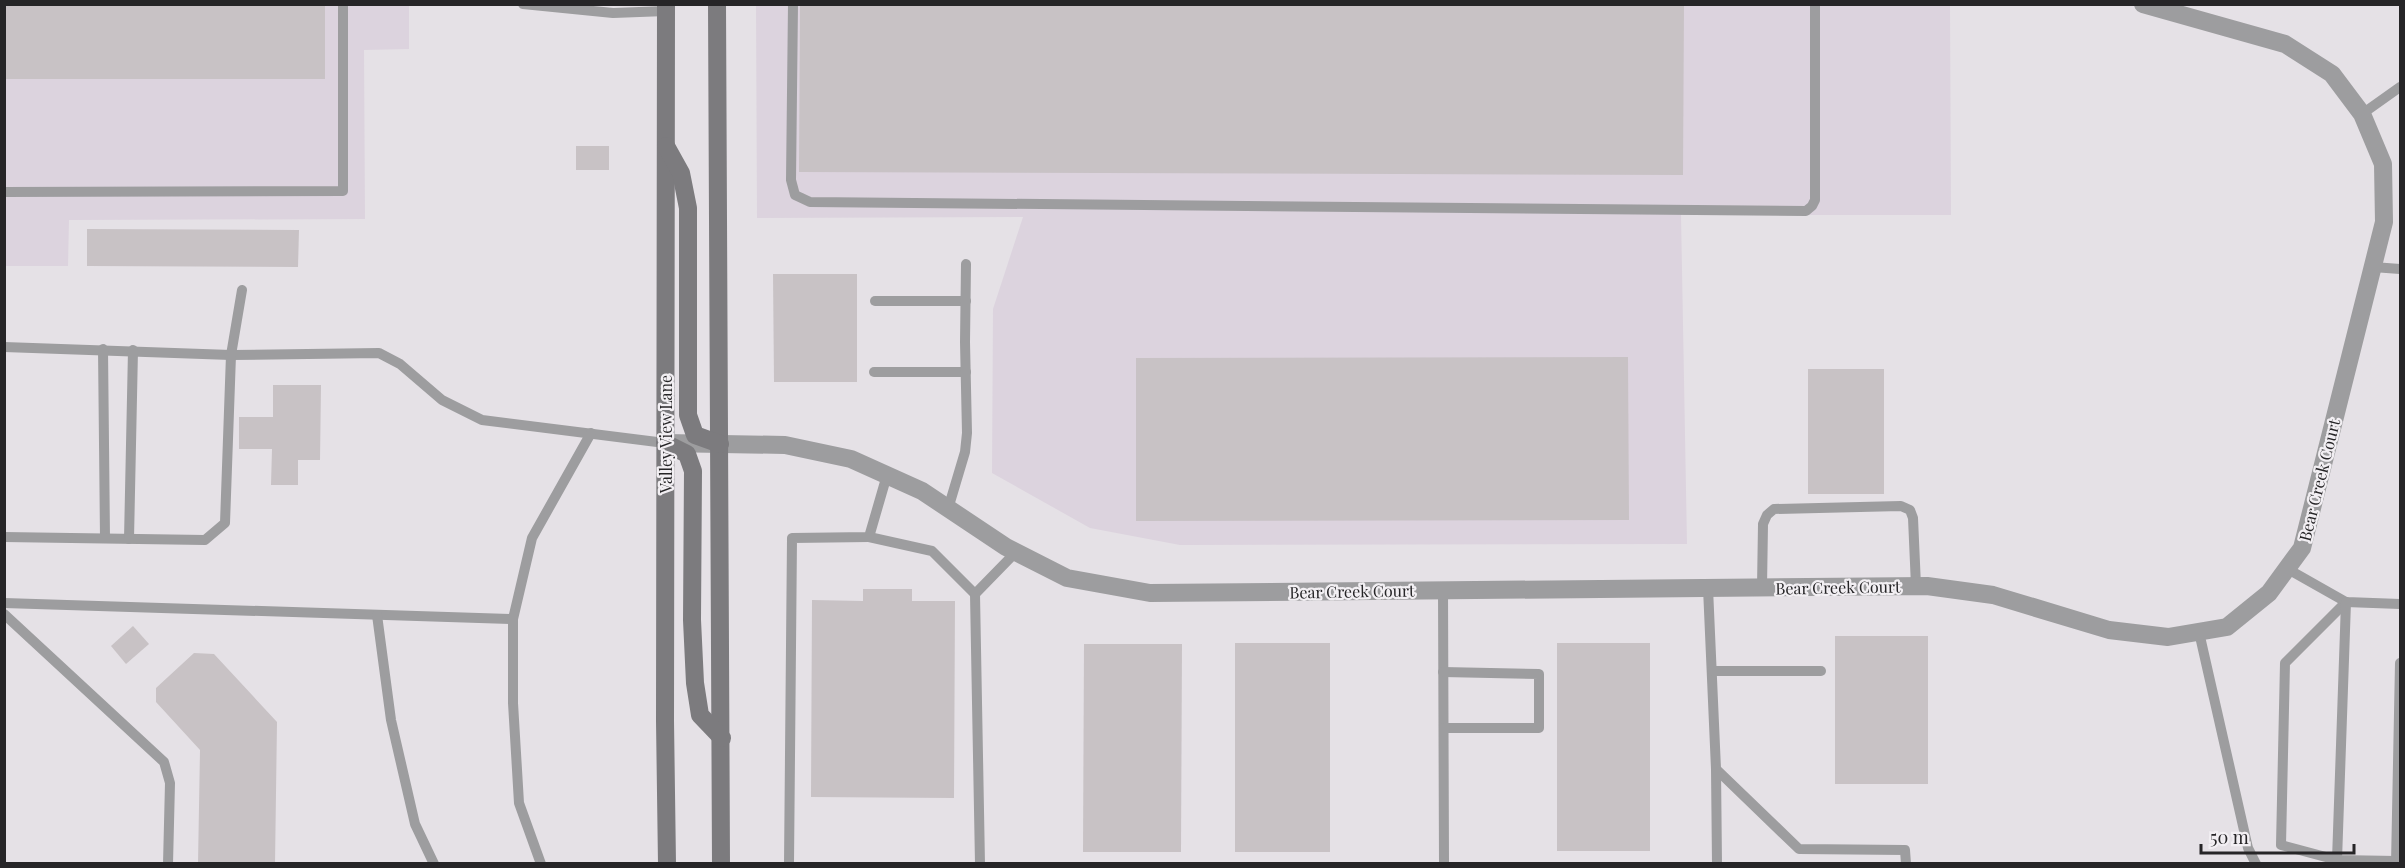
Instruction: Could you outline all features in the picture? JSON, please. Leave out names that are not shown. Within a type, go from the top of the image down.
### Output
[{"type":"main road","points":[[717,4],[721,864]]},
{"type":"main road","name":"Valley View Lane","points":[[666,8],[667,864]]},
{"type":"main road","points":[[666,145],[681,173],[688,208],[688,415],[695,435],[720,444]]},
{"type":"main road","points":[[665,443],[687,454],[693,471],[692,620],[695,683],[700,715],[722,738]]},
{"type":"street","name":"Bear Creek Court","points":[[665,443],[785,445],[851,459],[922,491],[1016,552],[1067,578],[1150,593],[1916,586],[1993,595],[2109,630],[2168,637],[2227,627],[2269,593],[2301,548],[2384,222],[2383,164],[2362,114],[2332,74],[2285,44],[2187,10],[2143,4]]},
{"type":"lane","points":[[4,192],[343,191],[343,4]]},
{"type":"lane","points":[[523,4],[613,13],[666,8]]},
{"type":"lane","points":[[793,4],[791,180],[795,195],[810,202],[1806,210],[1815,200],[1815,4]]},
{"type":"lane","points":[[2362,114],[2400,87]]},
{"type":"lane","points":[[948,509],[965,452],[967,433],[966,264]]},
{"type":"lane","points":[[2373,267],[2400,269]]},
{"type":"lane","points":[[4,537],[205,540],[225,523],[231,355],[242,290]]},
{"type":"lane","points":[[875,301],[966,301]]},
{"type":"lane","points":[[4,347],[231,355],[379,353],[400,364],[442,400],[482,420],[665,443]]},
{"type":"lane","points":[[103,349],[105,538]]},
{"type":"lane","points":[[129,539],[133,350]]},
{"type":"lane","points":[[874,372],[966,372]]},
{"type":"lane","points":[[541,864],[519,802],[513,703],[513,619],[531,538],[591,433]]},
{"type":"lane","points":[[869,537],[887,476]]},
{"type":"lane","points":[[1762,587],[1763,524],[1767,515],[1774,509],[1901,506],[1910,510],[1913,518],[1916,586]]},
{"type":"lane","points":[[789,864],[792,538],[869,537],[932,552],[975,594],[980,864]]},
{"type":"lane","points":[[975,594],[1016,552]]},
{"type":"lane","points":[[2286,568],[2346,602],[2400,604]]},
{"type":"lane","points":[[1708,588],[1716,769],[1717,864]]},
{"type":"lane","points":[[1443,590],[1444,864]]},
{"type":"lane","points":[[2346,602],[2285,663],[2281,845],[2337,860],[2396,862],[2400,663]]},
{"type":"lane","points":[[2337,860],[2346,602]]},
{"type":"lane","points":[[4,603],[513,619]]},
{"type":"lane","points":[[4,614],[164,762],[170,783],[168,864]]},
{"type":"lane","points":[[377,615],[391,720],[415,824],[434,864]]},
{"type":"lane","points":[[2199,632],[2248,848],[2256,864]]},
{"type":"lane","points":[[1712,671],[1821,671]]},
{"type":"lane","points":[[1443,672],[1539,674],[1539,728],[1444,728]]},
{"type":"lane","points":[[1716,769],[1799,849],[1905,850],[1906,864]]},
{"type":"shaded area","points":[[4,5],[409,5],[409,49],[364,50],[365,219],[69,220],[68,266],[5,266]]},
{"type":"shaded area","points":[[756,5],[1950,5],[1951,215],[1681,215],[1687,544],[1180,545],[1090,528],[992,473],[993,309],[1023,217],[757,218]]},
{"type":"building","points":[[4,4],[325,4],[325,79],[4,79]]},
{"type":"building","points":[[800,4],[1684,4],[1683,175],[799,172]]},
{"type":"building","points":[[576,146],[609,146],[609,170],[576,170]]},
{"type":"building","points":[[87,229],[299,230],[298,267],[87,266]]},
{"type":"building","points":[[773,274],[857,274],[857,382],[774,382]]},
{"type":"building","points":[[1628,357],[1629,520],[1136,521],[1136,358]]},
{"type":"building","points":[[1808,369],[1884,369],[1884,494],[1808,494]]},
{"type":"building","points":[[273,385],[321,385],[320,460],[298,460],[298,485],[271,485],[272,449],[239,449],[239,417],[273,417]]},
{"type":"building","points":[[863,589],[912,589],[912,601],[955,601],[954,798],[811,797],[812,600],[863,601]]},
{"type":"building","points":[[133,626],[149,644],[126,664],[111,646]]},
{"type":"building","points":[[1835,636],[1928,636],[1928,784],[1835,784]]},
{"type":"building","points":[[1235,643],[1330,643],[1330,852],[1235,852]]},
{"type":"building","points":[[1557,643],[1650,643],[1650,851],[1557,851]]},
{"type":"building","points":[[1084,644],[1182,644],[1181,852],[1083,852]]},
{"type":"building","points":[[194,653],[214,654],[277,722],[275,864],[198,864],[200,750],[156,702],[156,688]]}]
